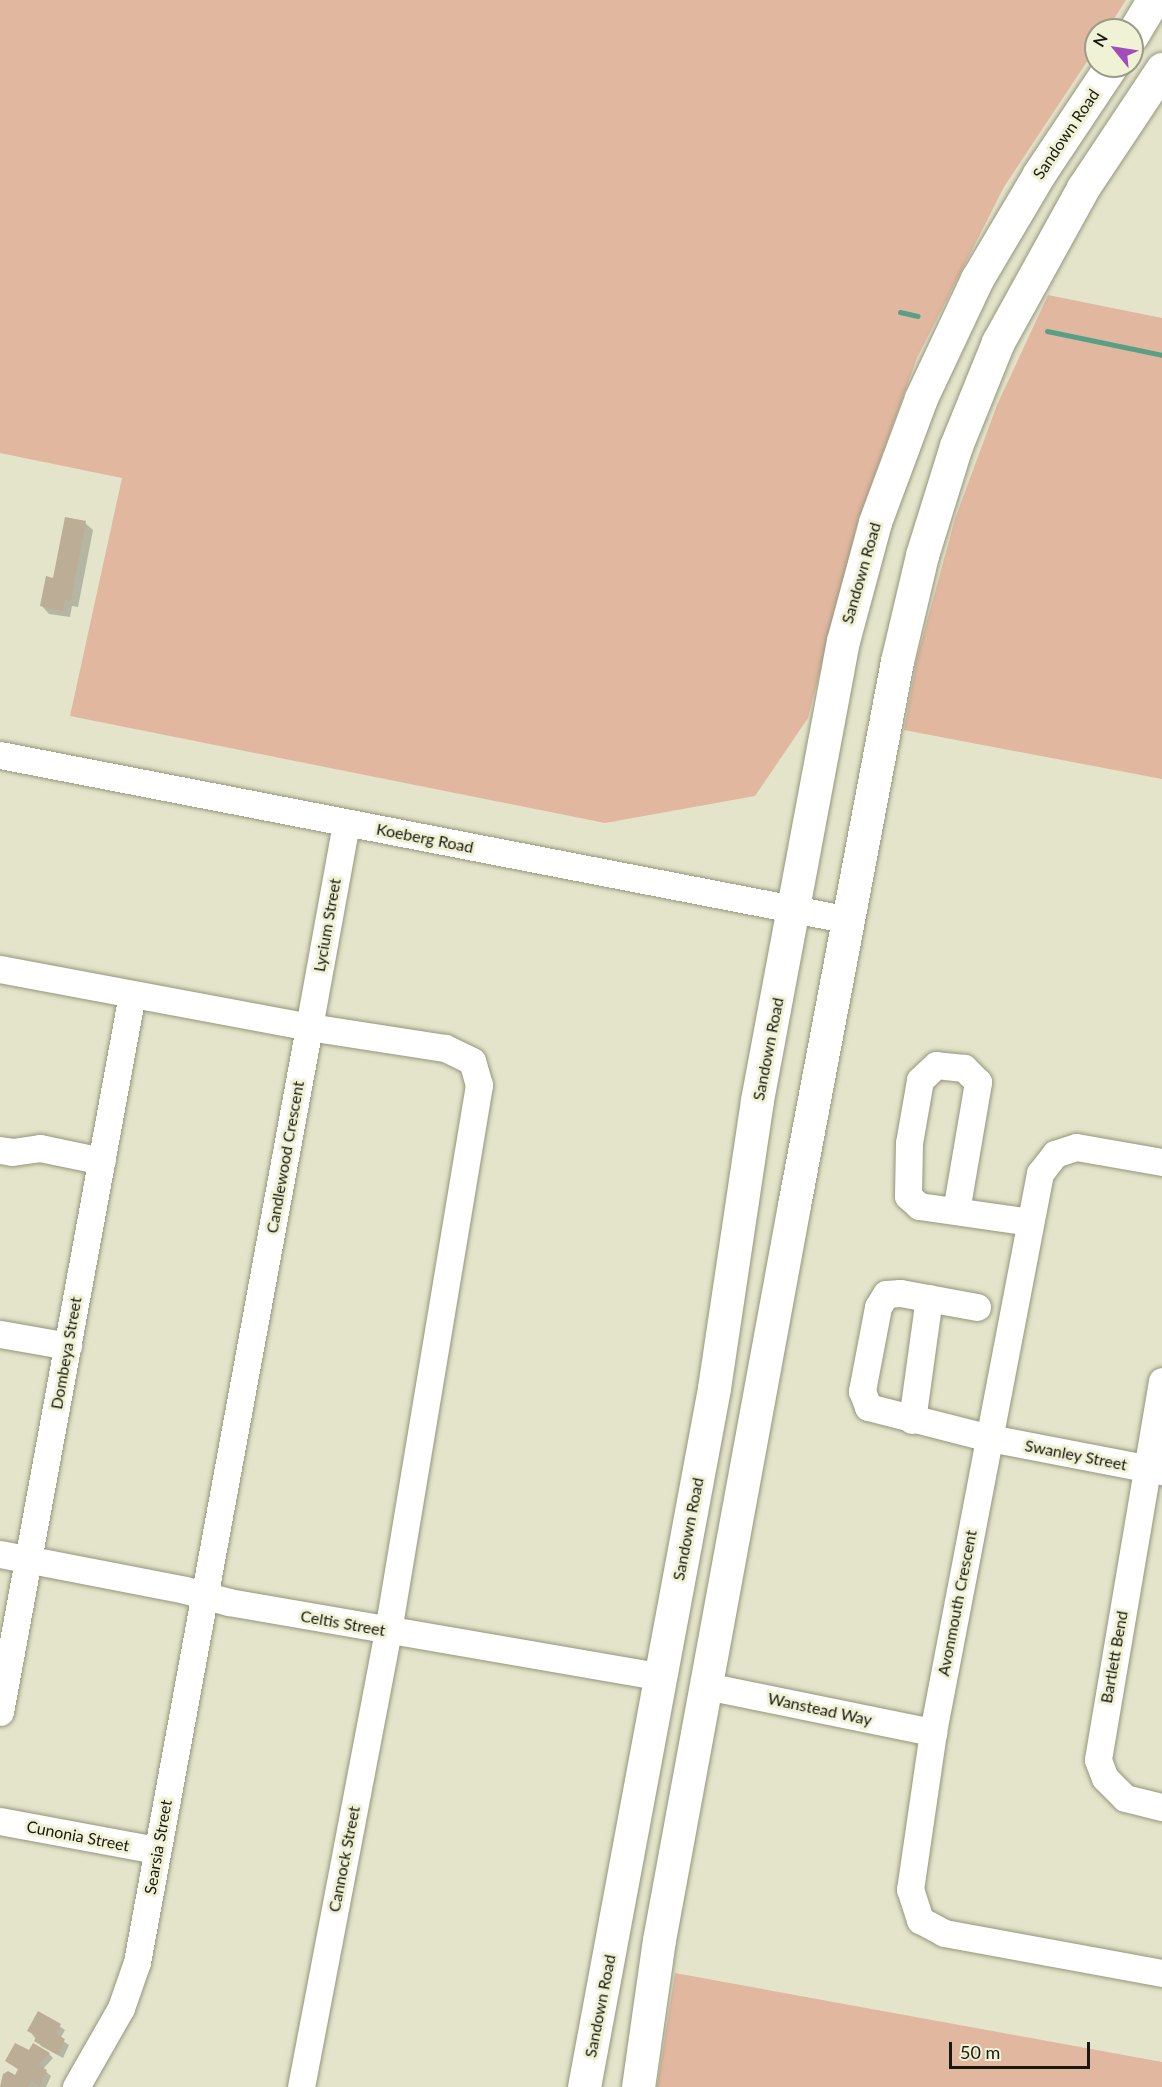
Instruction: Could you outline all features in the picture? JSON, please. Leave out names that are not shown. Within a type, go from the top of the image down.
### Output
[{"type":"main road","points":[[1142,18],[1153,0]]},
{"type":"main road","points":[[638,2087],[657,1952],[705,1686],[897,661],[922,555],[956,446],[998,342],[1036,268],[1083,188],[1162,69]]},
{"type":"main road","name":"Sandown Road","points":[[584,2087],[714,1388],[757,1100],[843,641],[875,522],[921,398],[977,279],[1039,174],[1103,78]]},
{"type":"street","name":"Koeberg Road","points":[[0,755],[850,920]]},
{"type":"street","name":"Lycium Street","points":[[309,1027],[346,822]]},
{"type":"street","points":[[0,969],[309,1027]]},
{"type":"street","name":"Dombeya Street","points":[[0,1712],[132,993]]},
{"type":"street","name":"Candlewood Crescent","points":[[204,1595],[309,1027]]},
{"type":"street","name":"Cannock Street","points":[[301,2087],[388,1631],[479,1085],[472,1061],[445,1048],[309,1027]]},
{"type":"street","points":[[956,1211],[978,1082],[964,1068],[936,1065],[920,1080],[909,1143],[906,1190],[919,1206],[1030,1222]]},
{"type":"street","points":[[0,1150],[12,1152],[40,1148],[102,1161]]},
{"type":"street","name":"Avonmouth Crescent","points":[[1162,1162],[1084,1148],[1061,1151],[1040,1173],[933,1732],[911,1880],[911,1898],[920,1920],[944,1933],[1162,1973]]},
{"type":"street","name":"Swanley Street","points":[[929,1298],[893,1293],[881,1300],[862,1391],[868,1407],[990,1438],[1154,1470]]},
{"type":"street","points":[[912,1420],[929,1298],[977,1307]]},
{"type":"street","points":[[0,1334],[68,1346]]},
{"type":"street","name":"Bartlett Bend","points":[[1162,1381],[1154,1470],[1098,1760],[1105,1778],[1125,1798],[1162,1808]]},
{"type":"street","name":"Celtis Street","points":[[0,1554],[388,1631],[661,1677]]},
{"type":"street","name":"Searsia Street","points":[[76,2087],[112,2025],[130,1984],[204,1595]]},
{"type":"street","name":"Wanstead Way","points":[[705,1686],[933,1732]]},
{"type":"street","name":"Cunonia Street","points":[[0,1821],[156,1850]]},
{"type":"shaded area","points":[[0,0],[1126,0],[1115,18],[1084,18],[1084,66],[1004,187],[917,358],[858,521],[808,718],[755,796],[605,823],[70,716],[122,478],[0,453]]},
{"type":"shaded area","points":[[1048,295],[1162,318],[1162,779],[904,730],[917,658],[955,519],[997,405]]},
{"type":"shaded area","points":[[675,1973],[1162,2062],[1162,2087],[657,2087]]},
{"type":"building","points":[[65,517],[86,521],[71,601],[65,600],[63,611],[40,606],[46,576],[53,578]]},
{"type":"building","points":[[38,2011],[61,2024],[56,2034],[65,2039],[58,2055],[34,2041],[37,2036],[27,2031]]},
{"type":"building","points":[[15,2043],[29,2050],[33,2043],[50,2053],[38,2065],[47,2070],[40,2086],[31,2081],[28,2087],[0,2087],[3,2074],[8,2071],[15,2075],[18,2069],[5,2061]]},
{"type":"waterway","points":[[900,312],[918,316]]},
{"type":"waterway","points":[[1047,331],[1162,355]]}]
